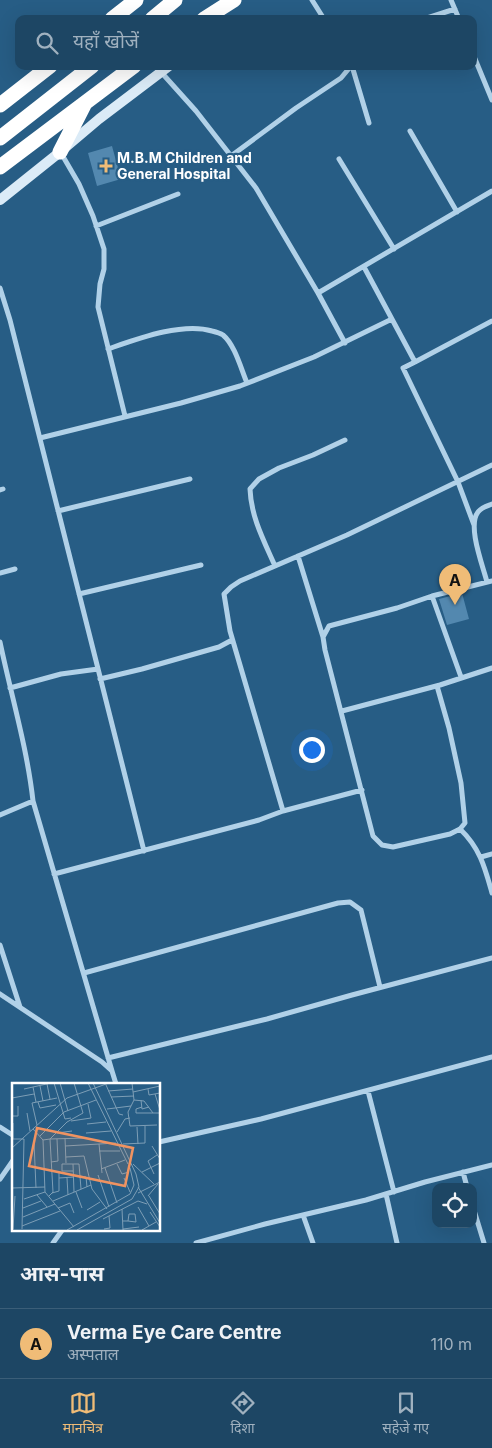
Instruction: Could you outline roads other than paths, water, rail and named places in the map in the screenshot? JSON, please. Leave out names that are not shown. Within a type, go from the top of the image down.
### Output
[{"type":"highway","points":[[117,15],[136,0]]},
{"type":"highway","points":[[157,15],[175,0]]},
{"type":"highway","points":[[212,15],[234,0]]},
{"type":"highway","points":[[0,105],[45,70]]},
{"type":"highway","points":[[0,138],[87,70]]},
{"type":"highway","points":[[0,167],[129,70]]},
{"type":"highway","points":[[60,152],[86,101]]},
{"type":"street","points":[[312,0],[321,15]]},
{"type":"street","points":[[451,0],[457,15]]},
{"type":"street","points":[[436,15],[455,9]]},
{"type":"street","points":[[477,64],[492,100]]},
{"type":"street","points":[[0,200],[99,119],[164,70]]},
{"type":"street","points":[[166,70],[256,188],[345,343]]},
{"type":"street","points":[[231,156],[296,108],[341,78],[348,70]]},
{"type":"street","points":[[352,70],[369,123]]},
{"type":"street","points":[[410,131],[457,212]]},
{"type":"street","points":[[60,152],[79,184],[104,248],[104,269],[100,284],[98,307],[125,416]]},
{"type":"street","points":[[339,159],[394,249]]},
{"type":"street","points":[[318,293],[492,191]]},
{"type":"street","points":[[96,226],[178,194]]},
{"type":"street","points":[[364,267],[416,362]]},
{"type":"street","points":[[0,288],[10,320],[144,851]]},
{"type":"street","points":[[40,438],[181,403],[247,383],[314,357],[392,319]]},
{"type":"street","points":[[323,637],[330,626],[397,608],[432,596],[490,582],[474,525],[458,482],[404,368],[492,321]]},
{"type":"street","points":[[108,348],[148,336],[185,329],[204,329],[222,335],[233,349],[247,383]]},
{"type":"street","points":[[275,566],[257,524],[250,489],[259,479],[345,440]]},
{"type":"street","points":[[284,811],[232,640],[224,594],[240,581],[347,535],[492,466]]},
{"type":"street","points":[[58,511],[190,479]]},
{"type":"street","points":[[474,525],[477,513],[484,507],[492,504]]},
{"type":"street","points":[[298,556],[323,637],[374,836],[382,845],[393,847],[450,834],[465,824],[461,782],[437,686]]},
{"type":"street","points":[[79,594],[201,565]]},
{"type":"street","points":[[0,573],[15,569]]},
{"type":"street","points":[[432,596],[461,677]]},
{"type":"street","points":[[100,679],[219,648],[232,640]]},
{"type":"street","points":[[0,642],[31,780],[33,801],[116,1083]]},
{"type":"street","points":[[342,711],[437,686],[492,668]]},
{"type":"street","points":[[10,688],[61,674],[98,669]]},
{"type":"street","points":[[54,874],[259,820],[284,811],[362,790]]},
{"type":"street","points":[[0,815],[33,801]]},
{"type":"street","points":[[460,829],[470,838],[481,857],[492,893]]},
{"type":"street","points":[[481,857],[492,854]]},
{"type":"street","points":[[84,973],[338,903],[350,902],[361,910],[380,987]]},
{"type":"street","points":[[0,945],[20,1008]]},
{"type":"street","points":[[108,1058],[266,1019],[492,958]]},
{"type":"street","points":[[0,994],[102,1062],[112,1071]]},
{"type":"street","points":[[160,1142],[262,1119],[492,1057]]},
{"type":"street","points":[[368,1091],[394,1192]]},
{"type":"street","points":[[0,1127],[12,1135]]},
{"type":"street","points":[[0,1179],[12,1163]]},
{"type":"street","points":[[196,1243],[366,1200],[492,1165]]},
{"type":"street","points":[[463,1172],[466,1183]]},
{"type":"street","points":[[386,1194],[397,1243]]},
{"type":"street","points":[[303,1215],[313,1243]]},
{"type":"street","points":[[477,1220],[484,1243]]},
{"type":"street","points":[[53,1243],[62,1230]]},
{"type":"place","name":"M.B.M Children and General Hospital","points":[[106,166]]},
{"type":"place","name":"Verma Eye Care Centre","points":[[455,605]]}]
